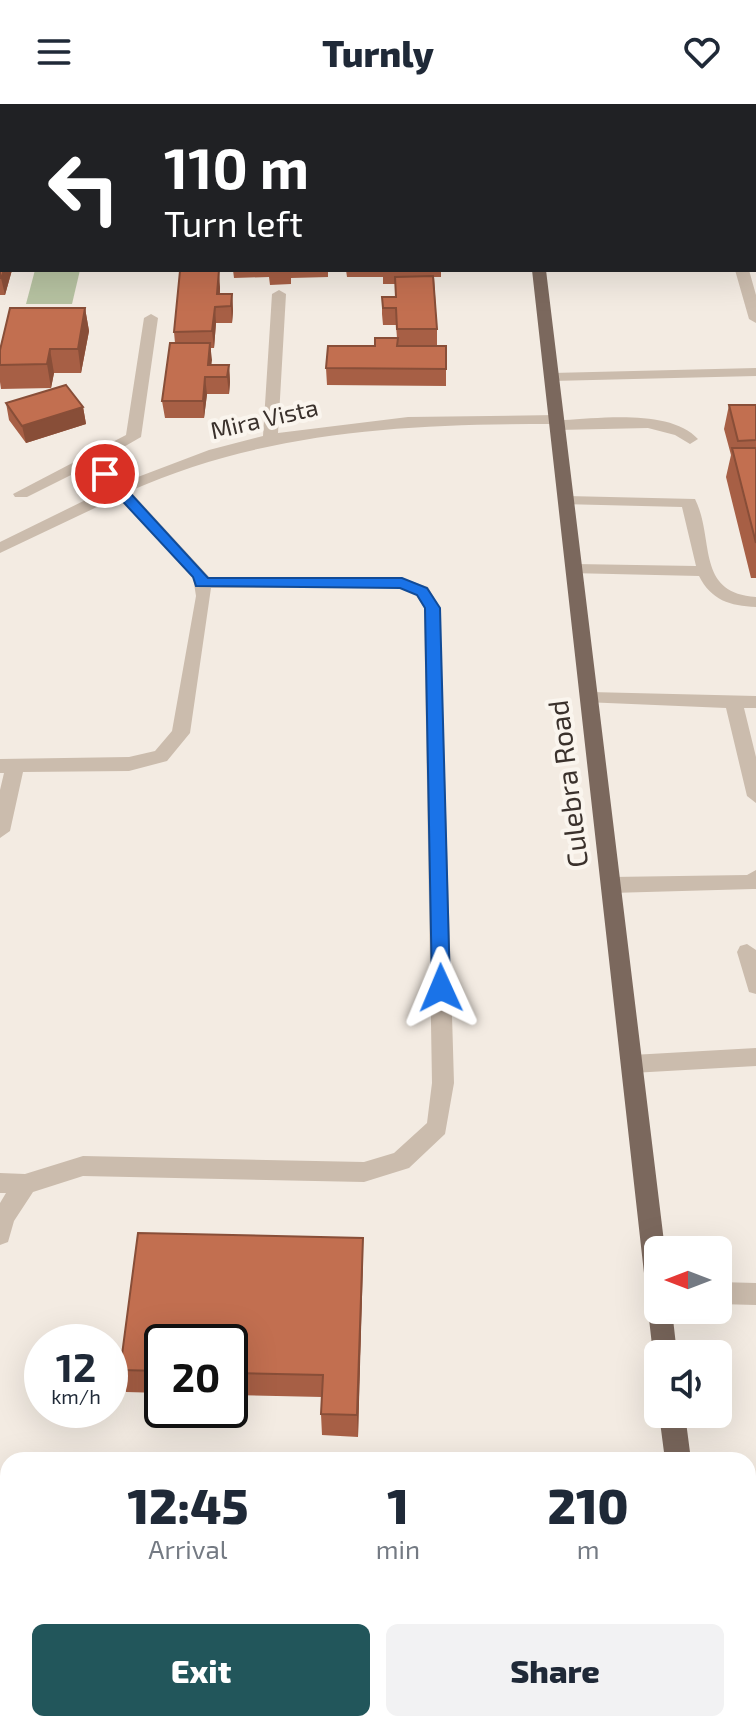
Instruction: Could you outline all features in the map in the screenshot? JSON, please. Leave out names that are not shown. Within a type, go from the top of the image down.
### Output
[{"type":"main road","name":"Culebra Road","points":[[539,272],[652,1236]]},
{"type":"main road","points":[[674,1428],[677,1452]]},
{"type":"street","points":[[743,272],[756,319]]},
{"type":"street","points":[[270,439],[279,294]]},
{"type":"street","points":[[21,494],[133,437],[151,318]]},
{"type":"street","points":[[552,377],[756,372]]},
{"type":"street","name":"Mira Vista","points":[[0,548],[119,489],[214,453],[270,439],[367,423],[647,424],[680,429],[690,439]]},
{"type":"street","points":[[0,831],[7,766],[129,764],[161,756],[181,733],[204,596],[201,576],[91,459]]},
{"type":"street","points":[[567,501],[689,502],[710,586],[738,601],[756,602]]},
{"type":"street","points":[[575,569],[705,571]]},
{"type":"street","points":[[0,1183],[25,1184],[83,1166],[364,1172],[401,1161],[437,1127],[443,1083],[432,608],[422,591],[402,583],[202,583]]},
{"type":"street","points":[[590,698],[756,702]]},
{"type":"street","points":[[734,702],[756,796]]},
{"type":"street","points":[[611,885],[709,885],[753,882],[756,877]]},
{"type":"street","points":[[747,952],[756,986]]},
{"type":"street","points":[[632,1064],[756,1057]]},
{"type":"street","points":[[0,1235],[3,1218],[25,1184]]},
{"type":"street","points":[[732,1293],[756,1294]]},
{"type":"green space","points":[[34,272],[80,272],[72,304],[26,304]]},
{"type":"building","points":[[180,272],[219,272],[217,294],[232,294],[231,306],[215,307],[212,331],[174,332]]},
{"type":"building","points":[[433,276],[437,329],[397,329],[396,308],[383,308],[382,297],[396,297],[395,277]]},
{"type":"building","points":[[10,308],[85,308],[78,349],[50,349],[47,364],[0,365],[0,350]]},
{"type":"building","points":[[375,338],[398,338],[397,346],[446,346],[446,369],[326,368],[328,346],[375,346]]},
{"type":"building","points":[[170,343],[210,343],[208,365],[229,365],[227,377],[205,377],[203,401],[162,401]]},
{"type":"building","points":[[66,385],[83,407],[22,426],[6,403]]},
{"type":"building","points":[[729,405],[756,405],[756,440],[738,441]]},
{"type":"building","points":[[732,448],[756,448],[756,543]]},
{"type":"building","points":[[138,1233],[363,1238],[357,1415],[321,1414],[323,1375],[248,1373],[248,1324],[144,1324],[144,1371],[128,1370],[126,1324]]},
{"type":"route","points":[[105,474],[201,576],[202,583],[402,583],[422,591],[432,608],[441,988]]}]
